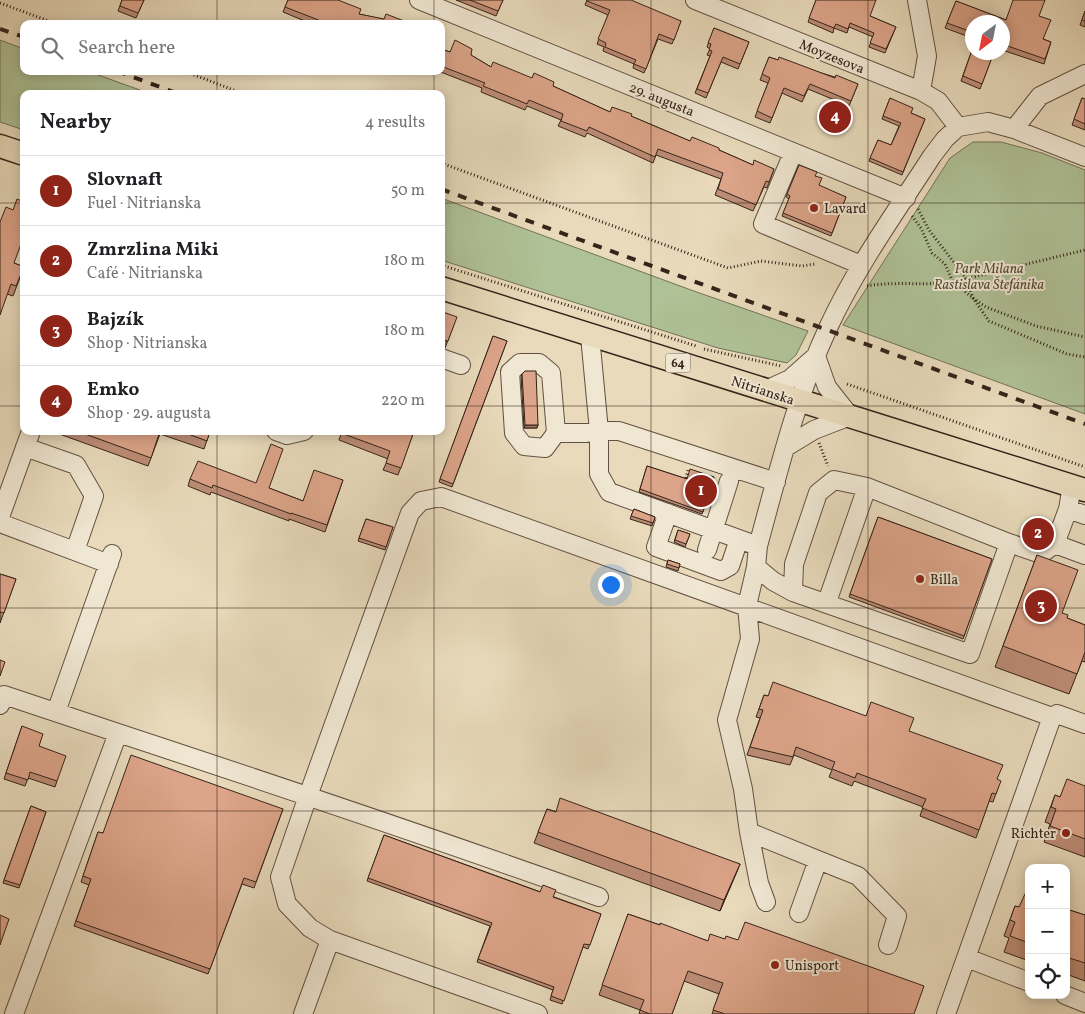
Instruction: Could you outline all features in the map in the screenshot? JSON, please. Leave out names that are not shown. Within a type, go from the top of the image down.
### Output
[{"type":"main road","points":[[0,146],[20,153]]},
{"type":"main road","name":"Nitrianska","points":[[445,289],[1078,488]]},
{"type":"street","name":"29. augusta","points":[[419,0],[793,153],[908,205]]},
{"type":"street","name":"Moyzesova","points":[[695,0],[921,90],[938,101],[958,127]]},
{"type":"street","points":[[916,0],[926,56],[921,90]]},
{"type":"street","points":[[1014,129],[1040,96],[1085,74]]},
{"type":"street","points":[[766,902],[759,884],[743,789],[727,720],[750,639],[748,606],[758,546],[800,402],[830,322],[861,265],[908,205],[932,156],[945,139],[958,127],[988,122],[1014,129],[1085,158]]},
{"type":"street","points":[[793,153],[763,224],[861,265]]},
{"type":"street","points":[[590,336],[599,431],[599,474],[609,492],[758,546]]},
{"type":"street","points":[[766,390],[790,378],[816,356]]},
{"type":"street","points":[[786,447],[814,430],[850,416],[827,387],[816,356]]},
{"type":"street","points":[[445,359],[461,365]]},
{"type":"street","points":[[520,363],[539,363],[551,373],[556,433],[545,448],[524,446],[514,432],[510,372],[520,363]]},
{"type":"street","points":[[556,433],[619,431],[776,482]]},
{"type":"street","points":[[0,517],[28,439],[76,465],[94,496],[75,551]]},
{"type":"street","points":[[793,592],[794,564],[818,493],[834,480],[867,488],[1040,554],[1055,544],[1078,488]]},
{"type":"street","points":[[707,550],[729,481]]},
{"type":"street","points":[[827,602],[867,488]]},
{"type":"street","points":[[538,1014],[330,940],[310,928],[287,904],[280,877],[410,513],[421,501],[441,497],[1052,717]]},
{"type":"street","points":[[1068,509],[1085,515]]},
{"type":"street","points":[[668,513],[656,548],[721,570],[730,566],[739,539]]},
{"type":"street","points":[[0,523],[75,551],[110,559],[56,712]]},
{"type":"street","points":[[756,567],[773,581],[793,592],[827,602],[970,654],[1010,543]]},
{"type":"street","points":[[1055,544],[1085,554]]},
{"type":"street","points":[[0,705],[4,695],[345,810],[390,823],[599,897]]},
{"type":"street","points":[[946,1014],[1052,717],[1057,714],[1085,724]]},
{"type":"street","points":[[14,1014],[118,733]]},
{"type":"street","points":[[749,832],[858,876],[897,916],[888,946]]},
{"type":"street","points":[[799,913],[818,860]]},
{"type":"street","points":[[303,1014],[330,940]]},
{"type":"street","points":[[967,958],[1025,980]]},
{"type":"street","points":[[1070,997],[1085,1003]]},
{"type":"path","points":[[0,3],[46,20]]},
{"type":"path","points":[[194,75],[234,90]]},
{"type":"path","points":[[445,164],[728,268],[760,260],[802,266],[820,263],[838,255]]},
{"type":"path","points":[[1085,337],[1036,326],[986,306],[972,298],[953,282],[944,264],[932,253],[908,205],[915,204],[920,211],[929,230],[966,278],[972,298],[989,321],[1066,354],[1085,357]]},
{"type":"path","points":[[860,287],[881,284],[937,284],[953,282],[1085,250]]},
{"type":"path","points":[[445,266],[706,350],[784,366],[785,369]]},
{"type":"path","points":[[844,384],[1085,467]]},
{"type":"path","points":[[817,437],[834,480]]},
{"type":"green space","points":[[0,40],[20,48],[20,75],[98,75],[140,90],[20,90],[20,129],[0,122]]},
{"type":"green space","name":"Park Milana Rastislava Štefánika","points":[[973,142],[1001,142],[1042,153],[1085,170],[1085,414],[843,325],[950,158]]},
{"type":"green space","points":[[445,199],[808,331],[796,355],[787,363],[718,348],[445,261]]},
{"type":"building","points":[[122,0],[144,0],[138,13],[120,6]]},
{"type":"building","points":[[288,0],[338,0],[361,9],[359,14],[384,19],[386,14],[401,20],[318,20],[285,7]]},
{"type":"building","points":[[470,0],[503,0],[498,11]]},
{"type":"building","points":[[587,0],[631,0],[681,21],[674,40],[659,34],[646,69],[634,64],[636,60],[605,47],[606,43],[598,39],[610,10]]},
{"type":"building","points":[[816,0],[876,0],[870,16],[896,27],[886,49],[870,43],[874,33],[850,23],[848,29],[836,24],[834,28],[809,18]]},
{"type":"building","points":[[1013,0],[1045,0],[1039,16],[1051,20],[1043,39],[1051,42],[1045,59],[1010,47],[1010,15],[1008,15]]},
{"type":"building","points":[[956,1],[993,15],[965,15],[965,29],[947,23]]},
{"type":"building","points":[[714,28],[749,42],[740,64],[723,57],[708,93],[697,89],[712,51],[709,50],[711,44],[708,43]]},
{"type":"building","points":[[455,40],[472,49],[471,55],[491,67],[493,62],[532,78],[534,73],[554,82],[553,86],[610,112],[612,107],[632,114],[631,116],[690,141],[692,137],[753,165],[754,160],[774,169],[769,182],[766,181],[756,205],[718,189],[723,173],[658,149],[655,157],[589,127],[587,131],[561,121],[563,114],[529,100],[527,104],[483,86],[485,83],[445,68],[445,50],[450,52]]},
{"type":"building","points":[[769,57],[778,60],[779,57],[835,78],[836,75],[858,84],[851,101],[810,84],[804,96],[784,88],[772,118],[757,111],[770,78],[762,74]]},
{"type":"building","points":[[969,60],[991,60],[982,84],[963,76]]},
{"type":"building","points":[[890,98],[913,108],[911,113],[925,119],[903,172],[870,158],[878,140],[891,145],[901,123],[883,116]]},
{"type":"building","points":[[1082,98],[1085,99],[1085,124],[1074,119]]},
{"type":"building","name":"Lavard","points":[[799,165],[817,172],[815,176],[822,178],[819,185],[846,197],[832,233],[783,213],[790,196],[787,194]]},
{"type":"building","points":[[17,199],[20,200],[20,247],[14,263],[20,265],[20,276],[16,286],[11,284],[0,315],[0,222],[6,207],[13,210]]},
{"type":"building","points":[[445,313],[457,317],[448,341],[445,341]]},
{"type":"building","points":[[493,336],[507,341],[453,484],[440,479]]},
{"type":"building","points":[[525,371],[536,371],[538,425],[525,425],[522,374]]},
{"type":"building","points":[[88,435],[159,435],[151,458]]},
{"type":"building","points":[[191,435],[209,435],[207,441]]},
{"type":"building","points":[[346,435],[413,435],[401,468],[386,463],[390,451]]},
{"type":"building","points":[[271,444],[283,449],[269,488],[303,501],[314,470],[343,480],[327,525],[291,514],[213,485],[212,488],[190,479],[198,461],[256,483]]},
{"type":"building","points":[[647,466],[687,479],[690,469],[714,477],[703,512],[640,489]]},
{"type":"building","points":[[634,509],[655,517],[653,523],[631,516]]},
{"type":"building","name":"Billa","points":[[878,517],[992,559],[964,636],[850,594]]},
{"type":"building","points":[[366,519],[393,527],[386,547],[359,538]]},
{"type":"building","points":[[678,530],[690,534],[686,544],[675,540]]},
{"type":"building","points":[[1037,555],[1078,570],[1062,613],[1068,615],[1067,618],[1085,625],[1085,652],[1077,674],[1003,646]]},
{"type":"building","points":[[668,560],[680,564],[679,568],[667,564]]},
{"type":"building","points":[[0,574],[16,579],[4,613],[0,612]]},
{"type":"building","points":[[0,660],[5,662],[0,676]]},
{"type":"building","points":[[773,682],[866,716],[871,702],[914,718],[909,731],[1003,765],[997,779],[1001,781],[996,794],[992,793],[979,830],[922,808],[926,799],[857,773],[855,778],[832,769],[835,762],[796,747],[793,757],[750,747],[763,710],[759,709],[764,695],[768,696]]},
{"type":"building","points":[[22,726],[43,734],[39,746],[66,756],[57,781],[30,772],[28,780],[6,773]]},
{"type":"building","points":[[131,755],[283,809],[256,882],[244,878],[210,969],[76,921],[91,879],[83,876],[98,832],[103,833]]},
{"type":"building","points":[[1067,779],[1085,786],[1085,839],[1050,826],[1056,809],[1051,807],[1055,795],[1060,797]]},
{"type":"building","points":[[560,798],[740,864],[724,900],[538,832],[547,809],[556,812]]},
{"type":"building","points":[[31,806],[46,812],[20,885],[4,880]]},
{"type":"building","points":[[384,835],[540,892],[543,885],[556,890],[553,897],[601,914],[590,945],[584,944],[564,1001],[551,996],[554,987],[478,959],[492,923],[368,878]]},
{"type":"building","points":[[1025,894],[1025,942],[1010,936],[1015,922],[1010,920],[1015,906],[1019,907]]},
{"type":"building","points":[[1070,910],[1085,915],[1085,963],[1070,958]]},
{"type":"building","points":[[628,914],[660,925],[660,923],[708,941],[710,934],[725,939],[726,936],[738,940],[745,922],[924,986],[914,1014],[725,1014],[713,1010],[723,983],[688,971],[672,1014],[650,1014],[640,1010],[644,1000],[602,985]]},
{"type":"building","points":[[0,915],[9,919],[0,945]]},
{"type":"railway","points":[[0,29],[20,36]]},
{"type":"railway","points":[[128,75],[168,90]]},
{"type":"railway","points":[[445,190],[1085,424]]},
{"type":"place","name":"Emko","points":[[835,117]]},
{"type":"place","name":"Lavard","points":[[814,208]]},
{"type":"place","name":"Slovnaft","points":[[701,491]]},
{"type":"place","name":"Zmrzlina Miki","points":[[1038,534]]},
{"type":"place","name":"Billa","points":[[920,579]]},
{"type":"place","name":"Bajzík","points":[[1041,606]]},
{"type":"place","name":"Richter","points":[[1066,833]]},
{"type":"place","name":"Unisport","points":[[775,965]]}]
